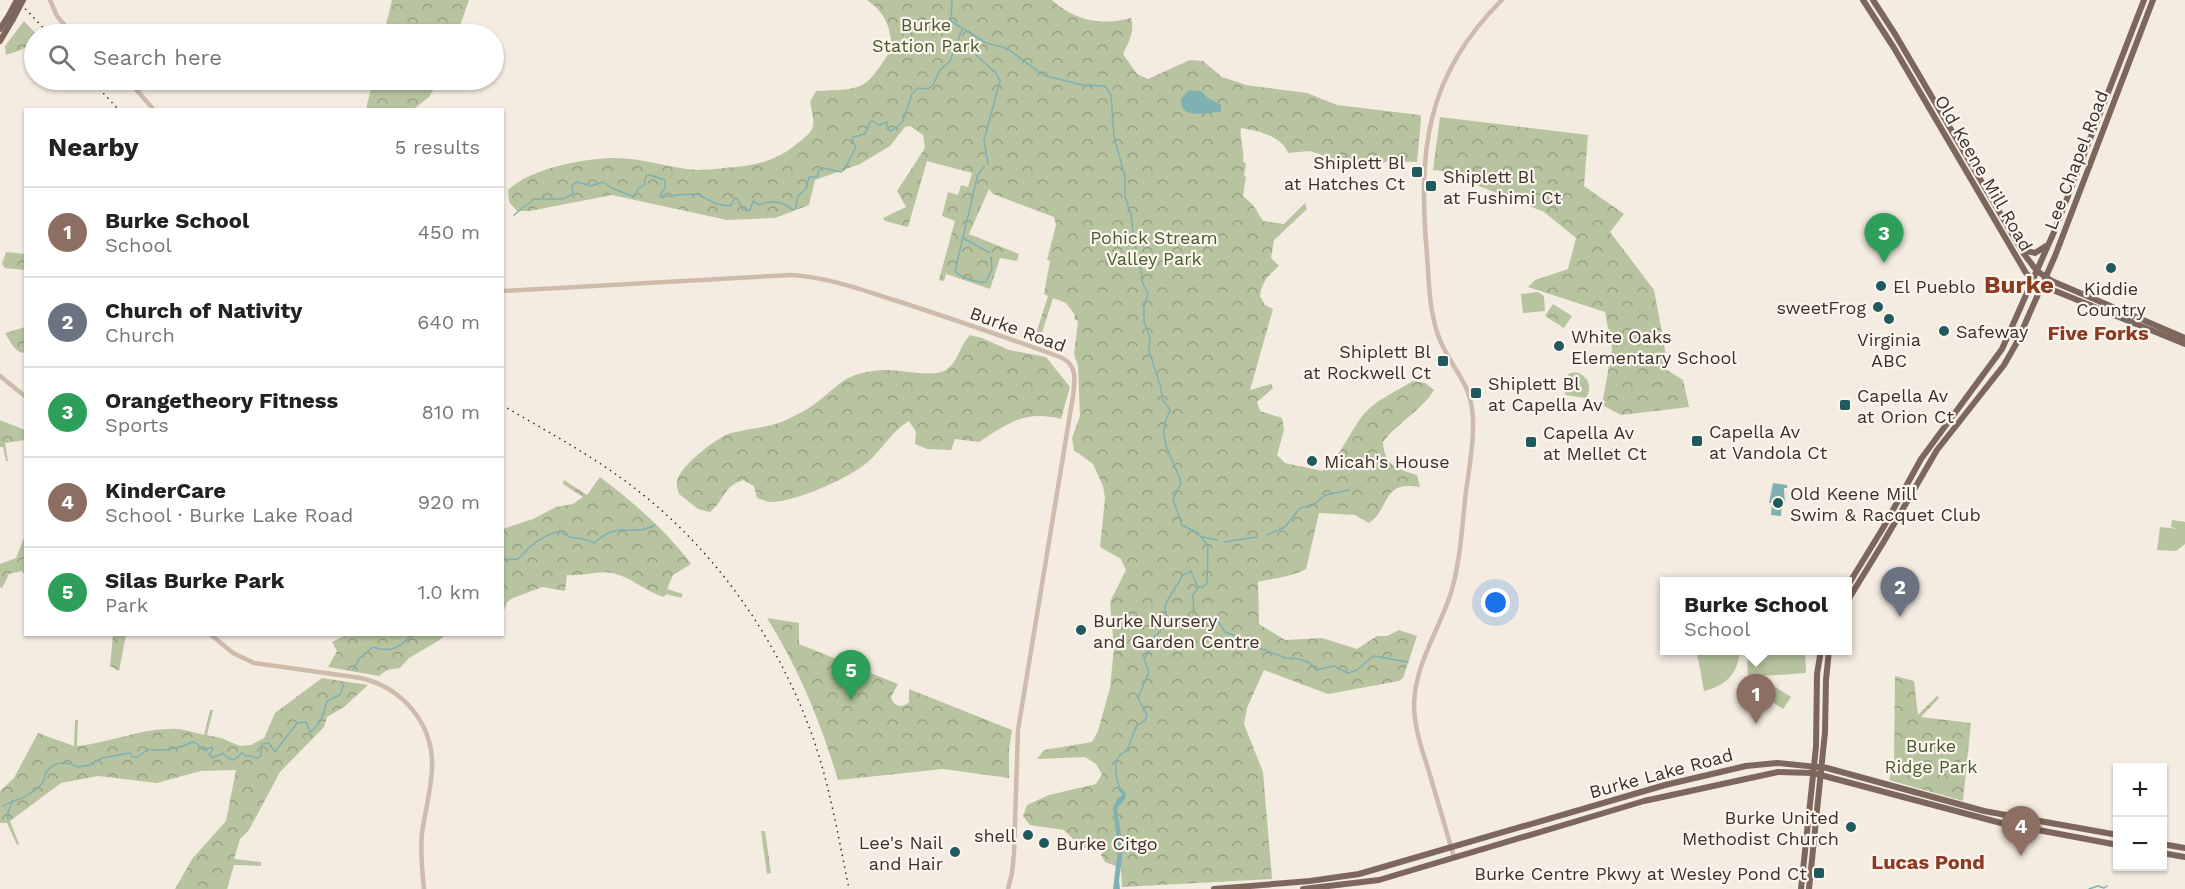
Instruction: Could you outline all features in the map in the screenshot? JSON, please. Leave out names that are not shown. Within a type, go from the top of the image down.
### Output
[{"type":"main road","points":[[0,41],[17,0]]},
{"type":"main road","points":[[0,29],[23,0]]},
{"type":"main road","name":"Old Keene Mill Road","points":[[1863,0],[1894,48],[2017,258],[2033,280],[2110,315],[2185,344]]},
{"type":"main road","name":"Old Keene Mill Road","points":[[1873,0],[2037,272],[2046,278],[2185,338]]},
{"type":"main road","name":"Lee Chapel Road","points":[[1852,578],[1921,459],[1996,359],[2037,272],[2144,0]]},
{"type":"main road","name":"Lee Chapel Road","points":[[1852,594],[1937,450],[2008,358],[2046,278],[2153,0]]},
{"type":"main road","points":[[2016,239],[2032,253],[2040,251],[2050,240]]},
{"type":"main road","points":[[1801,889],[1817,724],[1817,674],[1820,655]]},
{"type":"main road","points":[[1809,889],[1825,732],[1828,655]]},
{"type":"main road","name":"Burke Lake Road","points":[[1214,889],[1319,880],[1359,874],[1620,798],[1716,773],[1778,763],[1813,770],[1821,776],[1992,821],[2113,844]]},
{"type":"main road","name":"Burke Lake Road","points":[[1303,889],[1379,880],[1595,815],[1677,793],[1769,772],[1813,770],[1822,767],[1984,811],[2113,834]]},
{"type":"main road","points":[[2167,845],[2185,848]]},
{"type":"main road","points":[[2167,854],[2185,857]]},
{"type":"street","points":[[50,0],[57,16],[64,24]]},
{"type":"street","points":[[1454,857],[1418,736],[1414,702],[1423,661],[1450,595],[1457,567],[1473,414],[1470,393],[1440,339],[1433,315],[1423,192],[1429,134],[1440,89],[1466,40],[1502,0]]},
{"type":"street","points":[[137,90],[152,108]]},
{"type":"street","name":"Burke Road","points":[[504,291],[790,275],[812,276],[835,281],[944,316],[1069,362],[1075,375],[1073,396],[1017,740],[1014,853],[1008,889]]},
{"type":"street","points":[[0,376],[24,395]]},
{"type":"street","points":[[212,636],[233,653],[254,663],[354,676],[374,681],[395,692],[414,711],[429,742],[432,762],[422,840],[424,889]]},
{"type":"green space","points":[[392,0],[469,0],[461,24],[386,24]]},
{"type":"green space","name":"Pohick Stream Valley Park","points":[[867,0],[1052,0],[1070,13],[1089,20],[1109,22],[1131,18],[1132,32],[1123,54],[1137,74],[1148,79],[1190,60],[1203,61],[1222,77],[1246,85],[1307,93],[1337,105],[1420,115],[1417,162],[1388,161],[1371,167],[1332,162],[1310,151],[1288,153],[1285,147],[1274,138],[1261,132],[1241,128],[1243,162],[1246,163],[1243,196],[1253,205],[1263,221],[1284,224],[1305,203],[1307,209],[1274,240],[1271,258],[1279,266],[1266,279],[1260,296],[1265,305],[1273,309],[1250,390],[1271,384],[1273,388],[1257,402],[1260,411],[1282,418],[1284,430],[1277,455],[1285,463],[1322,471],[1340,452],[1363,415],[1386,396],[1413,381],[1425,383],[1434,390],[1423,404],[1395,428],[1383,442],[1389,461],[1403,471],[1417,475],[1420,487],[1408,486],[1393,491],[1376,517],[1369,523],[1355,515],[1319,513],[1306,569],[1289,576],[1258,582],[1259,624],[1285,640],[1322,638],[1357,649],[1377,636],[1387,636],[1399,630],[1417,636],[1403,678],[1399,681],[1328,694],[1264,670],[1247,708],[1244,724],[1263,772],[1272,879],[1122,887],[1121,868],[1105,862],[1101,855],[1103,852],[1081,847],[1064,830],[1030,825],[1023,816],[1027,805],[1049,795],[1096,784],[1102,774],[1096,764],[1085,757],[1037,759],[1044,750],[1092,742],[1098,731],[1110,688],[1114,648],[1110,602],[1126,570],[1121,559],[1100,547],[1105,498],[1103,486],[1093,464],[1074,450],[1072,438],[1080,416],[1078,366],[1074,354],[1078,321],[1074,319],[1075,315],[1066,303],[1053,298],[1039,342],[1034,340],[1048,296],[1044,294],[1050,261],[1047,260],[1056,225],[1054,217],[993,194],[989,189],[969,234],[1019,254],[1017,261],[1000,258],[990,289],[946,274],[944,281],[939,280],[955,221],[942,216],[948,192],[958,195],[961,185],[968,187],[972,173],[927,161],[908,227],[885,221],[883,218],[906,207],[897,191],[925,148],[923,135],[910,126],[905,127],[890,146],[860,164],[815,180],[809,205],[775,218],[727,220],[612,195],[530,211],[517,211],[509,202],[508,190],[529,176],[571,163],[622,158],[704,170],[752,165],[785,152],[810,132],[813,118],[810,102],[816,91],[854,88],[862,85],[876,73],[892,48],[885,20]]},
{"type":"green space","points":[[24,21],[27,24],[24,24],[24,48],[6,55],[5,46]]},
{"type":"green space","points":[[371,90],[433,90],[429,97],[415,108],[366,108]]},
{"type":"green space","points":[[1440,117],[1588,135],[1584,186],[1624,214],[1610,232],[1654,290],[1667,370],[1683,380],[1689,407],[1621,415],[1602,405],[1612,349],[1605,312],[1528,287],[1535,280],[1568,269],[1576,238],[1544,212],[1459,178],[1459,173],[1433,170]]},
{"type":"green space","points":[[6,252],[24,254],[24,270],[5,268],[2,264]]},
{"type":"green space","points":[[1538,292],[1544,296],[1545,311],[1523,313],[1521,294]]},
{"type":"green space","points":[[1553,304],[1572,316],[1564,328],[1545,316]]},
{"type":"green space","points":[[24,327],[24,353],[16,349],[5,333]]},
{"type":"green space","points":[[970,335],[1009,350],[1046,357],[1070,387],[1061,419],[1027,417],[1008,424],[979,442],[955,439],[951,450],[927,449],[915,444],[916,432],[909,421],[861,467],[807,494],[767,502],[757,498],[754,486],[743,480],[732,486],[710,512],[698,509],[679,494],[677,481],[685,468],[700,453],[725,436],[789,419],[816,404],[854,375],[882,370],[924,373],[944,371],[953,364]]},
{"type":"green space","points":[[1575,372],[1588,382],[1589,390],[1586,398],[1566,395],[1564,392],[1568,374]]},
{"type":"green space","points":[[0,420],[24,430],[24,440],[5,443],[8,461],[6,461],[3,447],[0,447]]},
{"type":"green space","points":[[600,477],[625,496],[671,540],[691,564],[673,575],[667,589],[683,594],[681,598],[666,594],[664,597],[657,595],[622,576],[610,573],[567,575],[565,591],[542,587],[513,598],[507,602],[504,610],[504,529],[533,519],[556,507],[573,504],[583,497],[563,484],[564,480],[587,495]]},
{"type":"green space","points":[[2172,520],[2185,522],[2185,544],[2176,551],[2157,550],[2160,527],[2178,529],[2171,527]]},
{"type":"green space","points":[[24,538],[24,574],[22,571],[9,574],[2,588],[0,587],[0,564],[16,558]]},
{"type":"green space","points":[[767,618],[799,623],[799,644],[898,684],[891,697],[898,706],[909,702],[909,689],[1012,730],[1009,749],[1009,778],[943,769],[838,780],[808,697],[779,637]]},
{"type":"green space","points":[[113,636],[126,636],[119,671],[110,666]]},
{"type":"green space","points":[[344,636],[444,636],[409,658],[400,668],[387,670],[379,676],[328,667],[337,651],[332,642]]},
{"type":"green space","points":[[1697,655],[1740,655],[1737,666],[1730,677],[1719,686],[1704,691]]},
{"type":"green space","points":[[1747,655],[1805,655],[1806,673],[1748,677]]},
{"type":"green space","name":"Burke Ridge Park","points":[[1895,676],[1914,681],[1918,715],[1937,696],[1939,698],[1921,717],[1971,723],[1963,801],[1889,780],[1894,762]]},
{"type":"green space","points":[[322,678],[368,685],[344,707],[327,717],[324,727],[280,772],[249,830],[240,839],[234,859],[261,862],[261,866],[234,865],[227,889],[175,889],[192,859],[226,821],[236,770],[201,771],[157,783],[98,776],[61,783],[10,821],[19,844],[17,845],[7,823],[0,823],[0,791],[14,778],[38,733],[74,746],[75,720],[78,720],[77,746],[159,730],[179,729],[204,735],[210,710],[213,710],[207,735],[240,746],[251,745],[264,738],[275,713]]},
{"type":"green space","points":[[1769,683],[1791,697],[1783,709],[1761,695]]},
{"type":"green space","points":[[761,831],[765,831],[771,873],[767,874]]},
{"type":"water","points":[[1189,90],[1201,91],[1221,105],[1221,112],[1196,114],[1185,110],[1181,99]]},
{"type":"water","points":[[1773,483],[1787,485],[1787,488],[1784,488],[1785,504],[1782,504],[1781,516],[1771,515],[1772,503],[1769,503]]},
{"type":"water","points":[[1118,785],[1126,794],[1125,799],[1117,808],[1123,850],[1120,889],[1113,889],[1118,849],[1113,808],[1118,798],[1123,795],[1118,790]]},
{"type":"waterway","points":[[952,0],[951,21],[986,43],[1012,52],[1043,75],[1082,85],[1105,86],[1111,95],[1114,137],[1125,176],[1125,196],[1131,215],[1142,281],[1148,294],[1144,306],[1144,322],[1150,337],[1149,351],[1161,388],[1162,399],[1170,410],[1165,423],[1164,438],[1181,483],[1173,499],[1182,525],[1198,533],[1208,546],[1207,583],[1203,587],[1198,587],[1191,571],[1183,575],[1167,601],[1165,608],[1168,623],[1155,636],[1144,659],[1149,672],[1138,698],[1147,716],[1137,725],[1127,750],[1116,761],[1119,786]]},
{"type":"waterway","points":[[514,215],[534,199],[563,199],[573,194],[572,185],[577,182],[591,186],[603,182],[634,197],[638,189],[644,185],[646,176],[650,175],[665,180],[665,188],[661,197],[698,194],[725,206],[730,206],[737,198],[743,210],[750,210],[753,201],[760,205],[777,202],[793,210],[796,207],[798,196],[806,189],[809,177],[817,177],[819,170],[823,168],[841,172],[844,170],[856,147],[852,140],[853,137],[865,134],[870,122],[873,121],[879,125],[887,122],[887,129],[891,131],[902,123],[912,94],[918,88],[928,89],[933,85],[940,70],[950,61],[962,30]]},
{"type":"waterway","points":[[979,40],[977,56],[996,73],[1000,81],[984,140],[988,164]]},
{"type":"waterway","points":[[984,167],[978,174],[955,271],[969,280],[986,282],[992,269],[991,257]]},
{"type":"waterway","points":[[963,238],[990,253]]},
{"type":"waterway","points":[[1267,535],[1285,527],[1300,508],[1313,505],[1325,495],[1349,490]]},
{"type":"waterway","points":[[504,560],[518,559],[537,542],[560,531],[568,536],[594,543],[614,531],[643,530],[655,525]]},
{"type":"waterway","points":[[1203,537],[1217,540]]},
{"type":"waterway","points":[[1224,542],[1257,537]]},
{"type":"waterway","points":[[1194,613],[1193,595],[1198,588]]},
{"type":"waterway","points":[[1195,619],[1216,618],[1225,632],[1248,640],[1248,648],[1262,649],[1286,658],[1299,659],[1310,663],[1316,670],[1334,666],[1348,673],[1357,670],[1373,656],[1408,662]]},
{"type":"waterway","points":[[353,670],[360,658],[373,647],[391,649],[412,636]]},
{"type":"waterway","points":[[3,806],[26,796],[38,787],[47,771],[57,764],[65,763],[78,767],[89,765],[102,758],[130,753],[132,757],[137,757],[149,749],[171,749],[192,742],[203,750],[212,747],[213,750],[209,754],[212,758],[223,753],[234,760],[242,753],[257,758],[261,756],[262,744],[269,743],[275,752],[297,723],[306,722],[310,732],[321,719],[327,701],[340,695],[344,684]]},
{"type":"waterway","points":[[8,819],[13,800]]},
{"type":"waterway","points":[[2089,889],[2107,886]]},
{"type":"railway","points":[[17,0],[40,24]]},
{"type":"railway","points":[[100,90],[117,108]]},
{"type":"railway","points":[[504,406],[588,456],[637,490],[697,545],[748,609],[789,680],[819,756],[836,822],[849,889]]},
{"type":"place","name":"Shiplett Bl at Hatches Ct","points":[[1417,172]]},
{"type":"place","name":"Shiplett Bl at Fushimi Ct","points":[[1431,186]]},
{"type":"place","name":"Orangetheory Fitness","points":[[1884,263]]},
{"type":"place","name":"Kiddie Country","points":[[2111,268]]},
{"type":"place","name":"El Pueblo","points":[[1881,286]]},
{"type":"place","name":"sweetFrog","points":[[1878,307]]},
{"type":"place","name":"Virginia ABC","points":[[1889,319]]},
{"type":"place","name":"Safeway","points":[[1944,331]]},
{"type":"place","name":"White Oaks Elementary School","points":[[1559,346]]},
{"type":"place","name":"Shiplett Bl at Rockwell Ct","points":[[1443,361]]},
{"type":"place","name":"Shiplett Bl at Capella Av","points":[[1476,393]]},
{"type":"place","name":"Capella Av at Orion Ct","points":[[1845,405]]},
{"type":"place","name":"Capella Av at Vandola Ct","points":[[1697,441]]},
{"type":"place","name":"Capella Av at Mellet Ct","points":[[1531,442]]},
{"type":"place","name":"Micah's House","points":[[1312,461]]},
{"type":"place","name":"Old Keene Mill Swim & Racquet Club","points":[[1778,503]]},
{"type":"place","name":"Church of Nativity","points":[[1900,617]]},
{"type":"place","name":"Burke Nursery and Garden Centre","points":[[1081,630]]},
{"type":"place","name":"Silas Burke Park","points":[[851,700]]},
{"type":"place","name":"Burke School","points":[[1756,724]]},
{"type":"place","name":"Burke United Methodist Church","points":[[1851,827]]},
{"type":"place","name":"shell","points":[[1028,835]]},
{"type":"place","name":"Burke Citgo","points":[[1044,843]]},
{"type":"place","name":"Lee's Nail and Hair","points":[[955,852]]},
{"type":"place","name":"KinderCare","points":[[2021,856]]},
{"type":"place","name":"Burke Centre Pkwy at Wesley Pond Ct","points":[[1819,873]]},
{"type":"district","name":"Burke","points":[[2019,285]]},
{"type":"district","name":"Five Forks","points":[[2098,333]]},
{"type":"district","name":"Lucas Pond","points":[[1928,862]]},
{"type":"park label","name":"Burke Station Park","points":[[926,34]]}]
